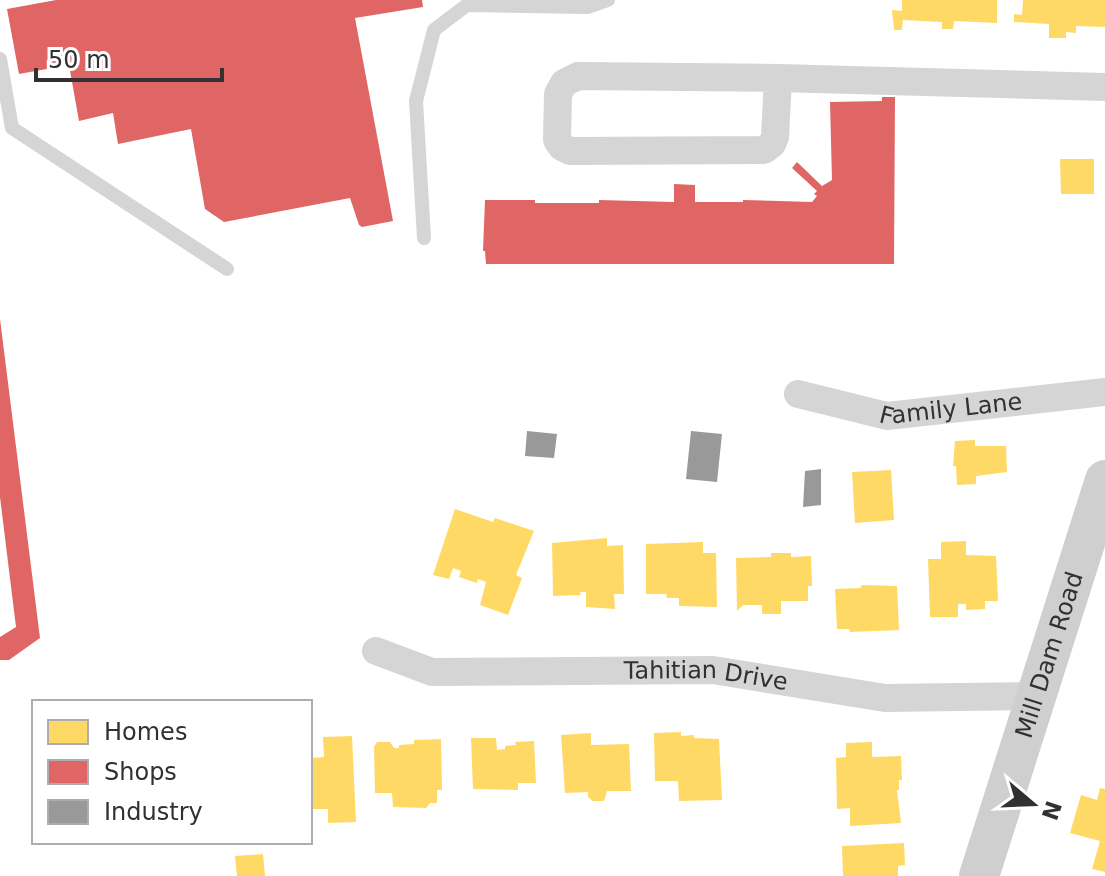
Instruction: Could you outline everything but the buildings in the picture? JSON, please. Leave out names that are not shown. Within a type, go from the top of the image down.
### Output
[{"type":"street","points":[[778,78],[775,137],[764,150],[570,151],[557,140],[558,94],[564,83],[578,76],[778,78],[1105,87]]},
{"type":"street","name":"Family Lane","points":[[798,394],[887,416],[1105,392]]},
{"type":"street","name":"Mill Dam Road","points":[[979,876],[1105,480]]},
{"type":"street","name":"Tahitian Drive","points":[[376,651],[432,672],[713,670],[885,698],[1037,696]]},
{"type":"lane","points":[[424,238],[416,101],[434,30],[467,5],[588,7],[608,0]]},
{"type":"lane","points":[[0,59],[12,128],[227,269]]}]
